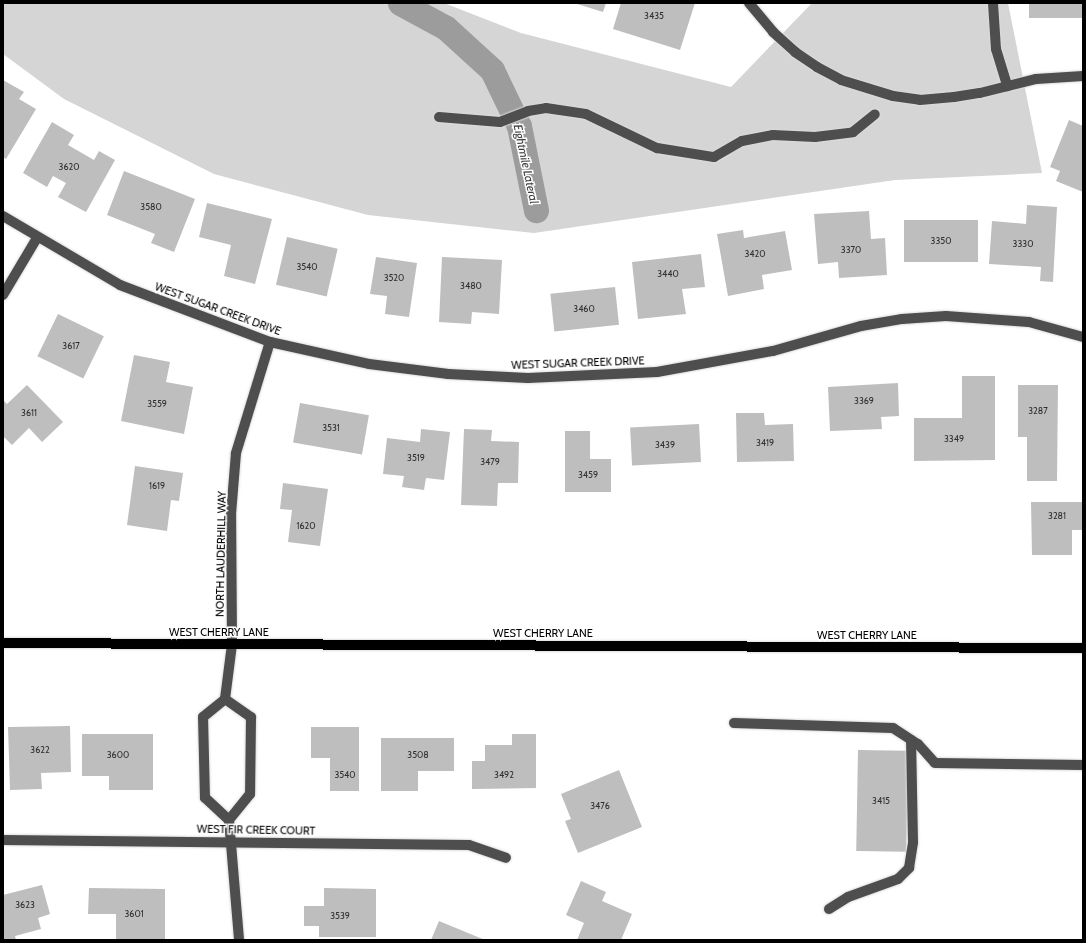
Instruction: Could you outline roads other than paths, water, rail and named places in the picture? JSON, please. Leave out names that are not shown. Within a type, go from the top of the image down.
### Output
[{"type":"main road","name":"WEST CHERRY LANE","points":[[3,643],[1083,648]]},
{"type":"street","points":[[749,3],[773,32],[795,52],[841,80],[866,89],[920,100],[980,93],[1036,78],[1083,76]]},
{"type":"street","points":[[993,3],[996,49],[1007,86]]},
{"type":"street","points":[[439,117],[500,122],[528,111],[546,108],[586,114],[657,148],[714,157],[742,141],[773,135],[815,137],[853,132],[875,114]]},
{"type":"street","name":"WEST SUGAR CREEK DRIVE","points":[[3,216],[37,238],[120,285],[270,342],[369,364],[448,374],[528,378],[657,372],[773,351],[861,326],[902,319],[946,316],[1030,322],[1083,337]]},
{"type":"street","points":[[3,295],[37,238]]},
{"type":"street","name":"NORTH LAUDERHILL WAY","points":[[225,699],[232,644],[231,514],[236,454],[270,342]]},
{"type":"street","points":[[229,820],[250,794],[251,717],[225,699],[203,717],[205,798],[229,820],[239,940]]},
{"type":"street","points":[[734,724],[893,728],[911,740],[934,763],[1083,765]]},
{"type":"street","points":[[829,909],[848,897],[898,879],[908,868],[913,842],[911,740]]},
{"type":"street","name":"WEST FIR CREEK COURT","points":[[3,840],[231,841],[468,845],[506,858]]},
{"type":"waterway","name":"Eightmile Lateral","points":[[400,3],[446,28],[492,70],[519,126],[536,210]]}]
